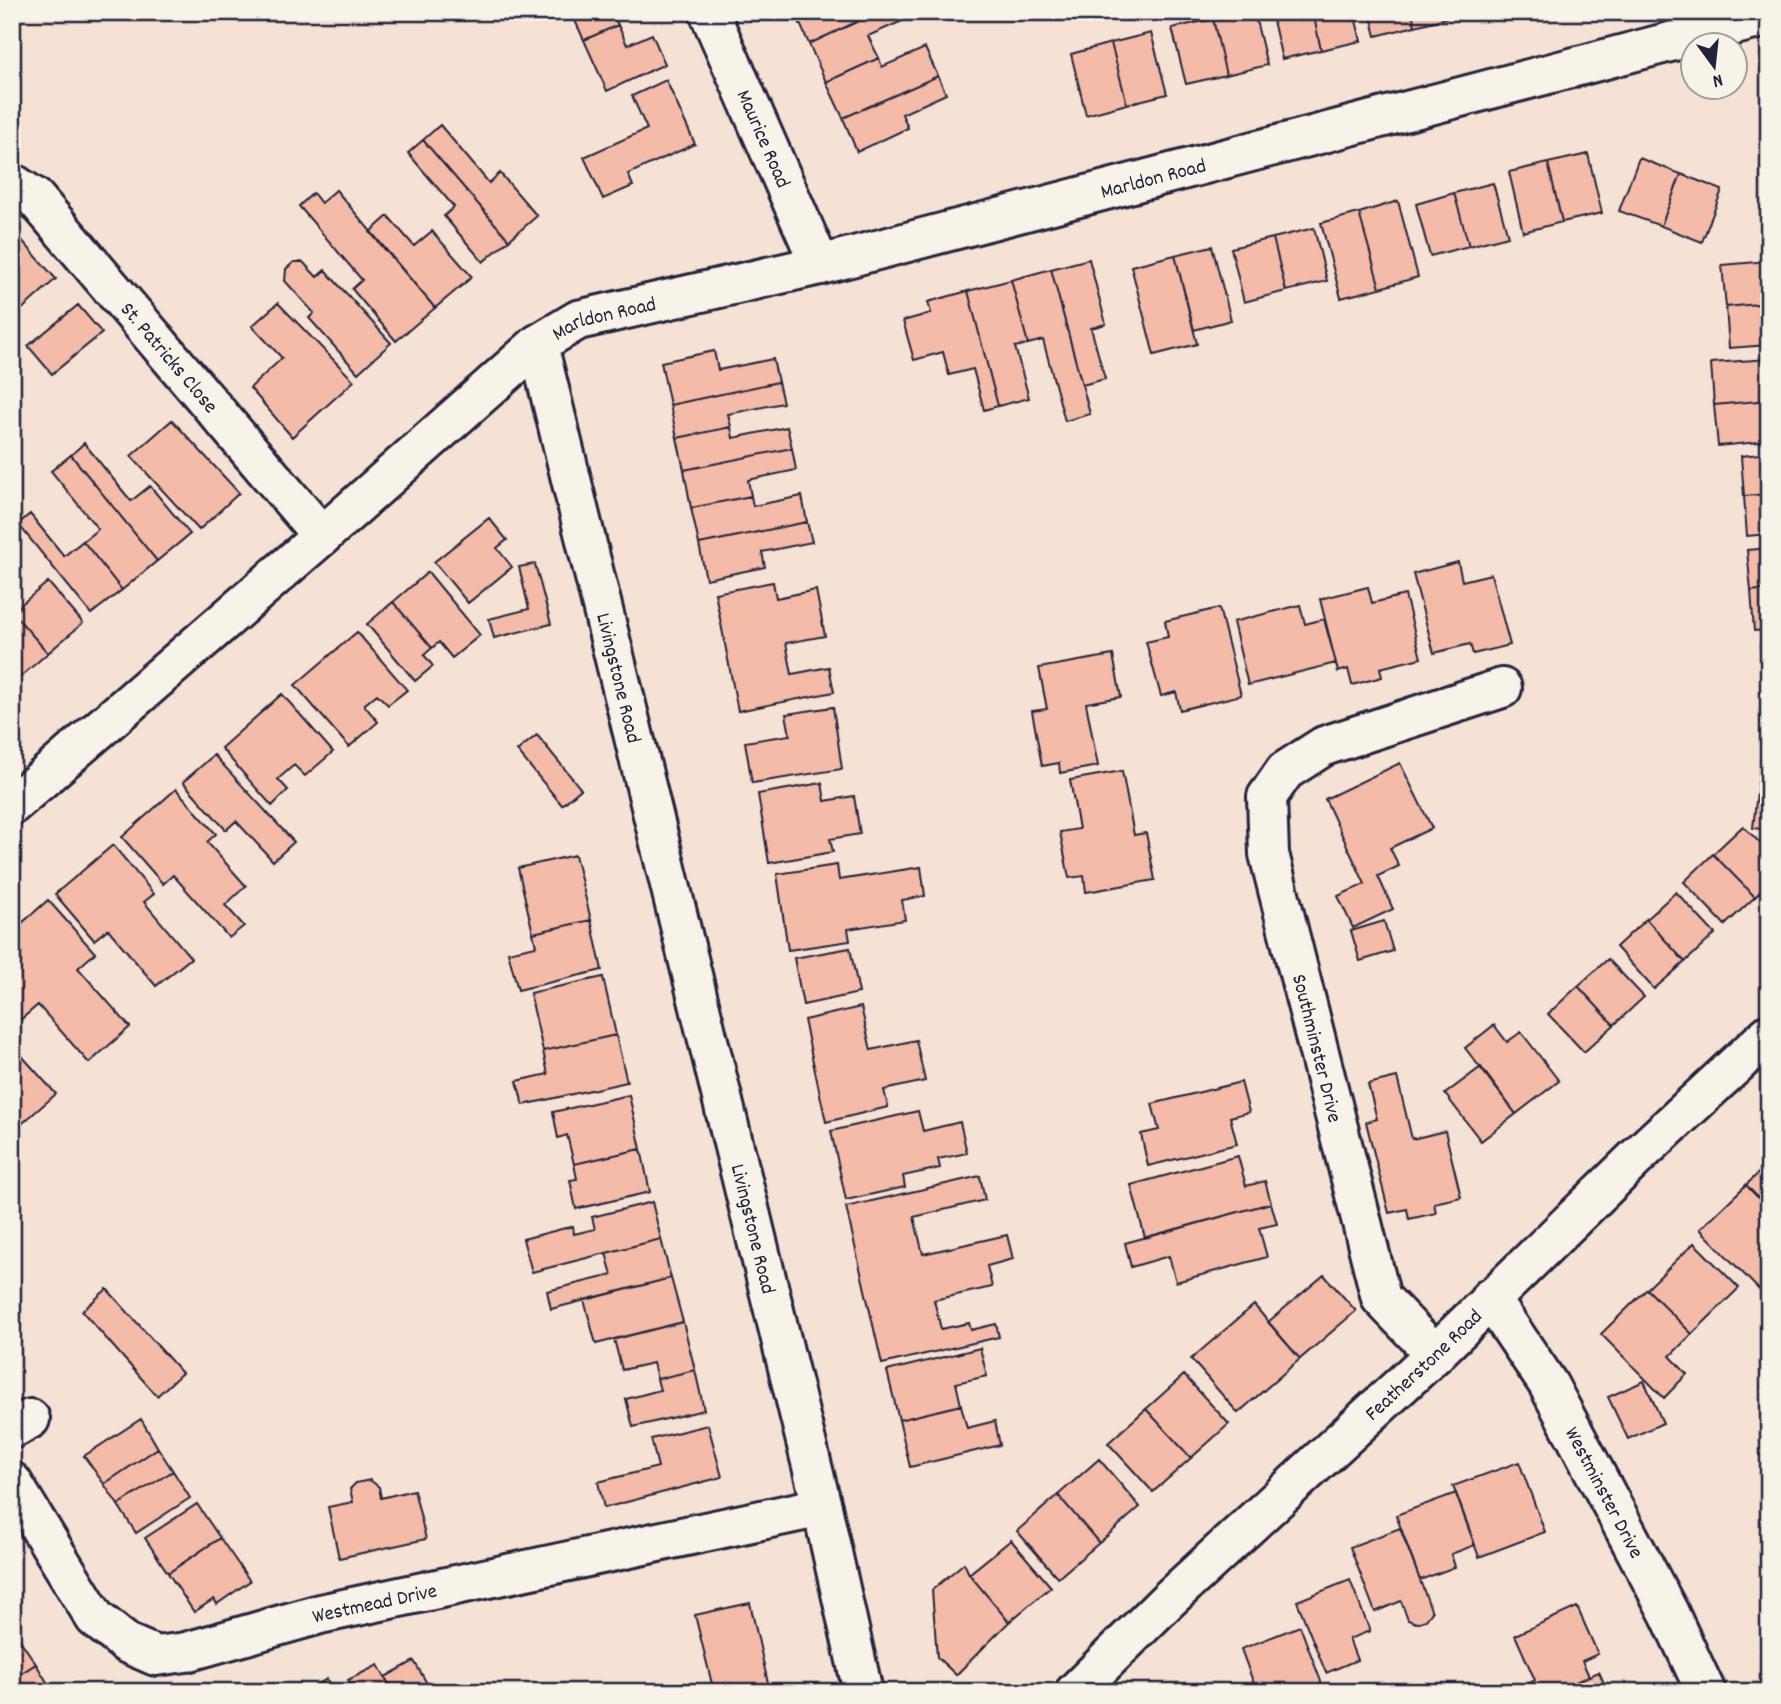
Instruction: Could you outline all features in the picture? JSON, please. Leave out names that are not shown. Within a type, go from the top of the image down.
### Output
[{"type":"street","name":"Maurice Road","points":[[709,12],[820,265]]},
{"type":"street","name":"Marldon Road","points":[[538,344],[578,320],[820,265],[1769,16]]},
{"type":"street","name":"St. Patricks Close","points":[[12,183],[35,198],[321,536]]},
{"type":"street","points":[[12,805],[538,344]]},
{"type":"street","name":"Livingstone Road","points":[[538,344],[821,1507],[863,1692]]},
{"type":"street","name":"Southminster Drive","points":[[1436,1354],[1381,1298],[1269,854],[1267,797],[1285,771],[1324,746],[1502,688]]},
{"type":"street","name":"Featherstone Road","points":[[1075,1692],[1168,1600],[1436,1354],[1490,1298],[1647,1147],[1769,1034]]},
{"type":"street","name":"Westminster Drive","points":[[1490,1298],[1548,1384],[1669,1613],[1706,1692]]},
{"type":"street","name":"Westmead Drive","points":[[12,1482],[95,1618],[126,1643],[156,1656],[186,1653],[320,1614],[821,1507]]},
{"type":"building","points":[[571,12],[612,12],[618,25],[584,40]]},
{"type":"building","points":[[795,12],[878,12],[809,44]]},
{"type":"building","points":[[878,12],[915,12],[916,15],[868,36],[879,58],[826,82],[809,44]]},
{"type":"building","points":[[1240,12],[1254,12],[1267,65],[1226,75],[1213,19]]},
{"type":"building","points":[[1271,12],[1313,12],[1321,50],[1282,59]]},
{"type":"building","points":[[1313,12],[1354,12],[1361,41],[1321,50]]},
{"type":"building","points":[[1370,12],[1412,12],[1415,26],[1376,36]]},
{"type":"building","points":[[1412,12],[1453,12],[1454,16],[1415,26]]},
{"type":"building","points":[[1213,19],[1226,75],[1186,84],[1172,28]]},
{"type":"building","points":[[618,25],[627,45],[652,34],[665,64],[607,91],[584,40]]},
{"type":"building","points":[[1151,33],[1167,94],[1127,104],[1111,43]]},
{"type":"building","points":[[1111,43],[1127,104],[1086,115],[1071,54]]},
{"type":"building","points":[[925,48],[938,76],[843,118],[826,82],[879,58],[882,67]]},
{"type":"building","points":[[938,76],[946,94],[902,114],[908,128],[857,152],[843,118]]},
{"type":"building","points":[[666,80],[695,144],[628,174],[633,186],[603,199],[584,157],[647,129],[632,96]]},
{"type":"building","points":[[440,125],[489,183],[500,173],[537,216],[509,240],[423,140]]},
{"type":"building","points":[[423,140],[509,240],[483,262],[444,216],[454,207],[408,153]]},
{"type":"building","points":[[1588,154],[1602,213],[1562,222],[1548,163]]},
{"type":"building","points":[[1639,158],[1681,174],[1661,226],[1619,211]]},
{"type":"building","points":[[1548,163],[1562,222],[1523,232],[1509,172]]},
{"type":"building","points":[[1681,174],[1722,190],[1702,242],[1661,226]]},
{"type":"building","points":[[1493,183],[1508,236],[1469,246],[1454,193]]},
{"type":"building","points":[[336,190],[435,308],[396,341],[352,289],[362,280],[299,206],[313,193],[321,203]]},
{"type":"building","points":[[1454,193],[1469,246],[1430,256],[1416,204]]},
{"type":"building","points":[[1398,201],[1418,277],[1380,288],[1359,213]]},
{"type":"building","points":[[1359,213],[1380,288],[1341,298],[1321,223]]},
{"type":"building","points":[[388,216],[414,246],[432,231],[472,277],[435,308],[370,232]]},
{"type":"building","points":[[1314,228],[1327,281],[1286,291],[1273,238]]},
{"type":"building","points":[[12,229],[56,279],[12,318]]},
{"type":"building","points":[[1273,238],[1286,291],[1244,302],[1231,248]]},
{"type":"building","points":[[1212,246],[1231,320],[1194,330],[1175,255]]},
{"type":"building","points":[[1175,255],[1197,344],[1154,355],[1131,266]]},
{"type":"building","points":[[1089,259],[1106,324],[1091,328],[1105,379],[1082,385],[1051,269]]},
{"type":"building","points":[[1769,261],[1769,303],[1726,307],[1722,265]]},
{"type":"building","points":[[294,262],[303,262],[317,277],[325,270],[391,343],[358,373],[309,318],[314,313],[285,281],[286,269]]},
{"type":"building","points":[[1051,269],[1090,414],[1065,421],[1043,340],[1028,344],[1011,280]]},
{"type":"building","points":[[1011,280],[1028,344],[1015,347],[1029,398],[998,406],[968,291]]},
{"type":"building","points":[[968,291],[998,406],[984,410],[973,369],[949,375],[943,352],[914,360],[903,321],[931,313],[928,302]]},
{"type":"building","points":[[278,303],[354,381],[292,437],[250,388],[282,358],[252,326]]},
{"type":"building","points":[[1769,303],[1769,345],[1729,348],[1726,307]]},
{"type":"building","points":[[78,305],[102,333],[52,374],[28,346]]},
{"type":"building","points":[[714,351],[718,370],[773,359],[778,382],[670,405],[661,362]]},
{"type":"building","points":[[1769,359],[1769,400],[1714,405],[1711,363]]},
{"type":"building","points":[[778,382],[783,403],[728,414],[731,427],[677,438],[670,405]]},
{"type":"building","points":[[1769,400],[1769,441],[1718,446],[1714,405]]},
{"type":"building","points":[[172,420],[239,493],[199,530],[131,456]]},
{"type":"building","points":[[731,427],[733,438],[787,427],[792,448],[684,470],[677,438]]},
{"type":"building","points":[[84,443],[131,501],[150,486],[190,534],[157,561],[71,455]]},
{"type":"building","points":[[792,448],[796,470],[748,480],[751,496],[691,508],[684,470]]},
{"type":"building","points":[[1769,453],[1769,494],[1744,496],[1741,456]]},
{"type":"building","points":[[71,455],[157,561],[122,590],[83,541],[98,529],[51,471]]},
{"type":"building","points":[[1769,494],[1769,534],[1747,536],[1744,496]]},
{"type":"building","points":[[751,496],[753,506],[802,496],[807,522],[699,544],[691,508]]},
{"type":"building","points":[[30,514],[64,556],[83,541],[122,590],[91,614],[18,524]]},
{"type":"building","points":[[489,518],[507,540],[497,548],[512,567],[468,603],[434,562]]},
{"type":"building","points":[[807,522],[812,542],[762,552],[765,567],[706,579],[699,544]]},
{"type":"building","points":[[1769,548],[1769,589],[1751,591],[1747,550]]},
{"type":"building","points":[[1458,562],[1462,581],[1491,574],[1510,645],[1473,654],[1470,644],[1434,653],[1413,574]]},
{"type":"building","points":[[535,564],[551,624],[494,638],[489,619],[529,609],[519,567]]},
{"type":"building","points":[[428,572],[480,635],[452,658],[439,642],[432,648],[393,602]]},
{"type":"building","points":[[48,582],[83,623],[48,653],[12,612]]},
{"type":"building","points":[[773,582],[776,598],[816,590],[825,636],[786,643],[792,674],[829,667],[834,692],[738,711],[715,593]]},
{"type":"building","points":[[1368,587],[1372,603],[1405,595],[1421,658],[1380,668],[1382,677],[1352,685],[1348,669],[1338,672],[1320,599]]},
{"type":"building","points":[[1769,589],[1769,630],[1754,631],[1751,591]]},
{"type":"building","points":[[393,602],[432,648],[424,655],[433,666],[415,681],[367,624]]},
{"type":"building","points":[[1300,605],[1305,624],[1324,619],[1336,663],[1248,685],[1233,622]]},
{"type":"building","points":[[1219,608],[1241,695],[1180,710],[1176,692],[1161,696],[1146,642],[1168,637],[1165,621]]},
{"type":"building","points":[[12,612],[48,653],[12,684]]},
{"type":"building","points":[[357,632],[407,690],[388,705],[377,694],[364,705],[378,722],[349,747],[295,685]]},
{"type":"building","points":[[1769,644],[1769,685],[1764,685],[1760,645]]},
{"type":"building","points":[[1113,655],[1121,697],[1086,703],[1098,766],[1060,773],[1059,763],[1042,766],[1032,711],[1047,709],[1039,668]]},
{"type":"building","points":[[1764,685],[1769,685],[1769,725],[1767,725]]},
{"type":"building","points":[[282,694],[333,752],[305,776],[294,765],[278,779],[288,790],[272,806],[221,748]]},
{"type":"building","points":[[833,707],[842,769],[752,783],[745,742],[790,735],[786,714]]},
{"type":"building","points":[[537,735],[581,789],[562,805],[517,751]]},
{"type":"building","points":[[1764,739],[1769,739],[1769,784],[1758,783]]},
{"type":"building","points":[[214,755],[294,842],[273,861],[236,821],[226,830],[183,782]]},
{"type":"building","points":[[1400,763],[1432,828],[1390,848],[1399,866],[1378,876],[1393,909],[1353,928],[1338,896],[1365,884],[1325,799]]},
{"type":"building","points":[[1122,771],[1134,835],[1146,833],[1155,880],[1086,892],[1084,876],[1069,878],[1060,832],[1079,829],[1070,780]]},
{"type":"building","points":[[822,783],[825,801],[854,796],[860,834],[830,839],[833,852],[769,863],[758,794]]},
{"type":"building","points":[[1758,783],[1769,784],[1769,830],[1753,828]]},
{"type":"building","points":[[176,789],[216,834],[207,842],[246,886],[225,905],[244,926],[229,938],[173,875],[163,884],[122,837]]},
{"type":"building","points":[[1743,826],[1769,852],[1769,883],[1755,897],[1713,854]]},
{"type":"building","points":[[113,845],[154,894],[144,902],[191,958],[156,986],[108,929],[94,940],[55,894]]},
{"type":"building","points":[[1713,854],[1755,897],[1725,925],[1684,882]]},
{"type":"building","points":[[575,855],[591,920],[533,933],[518,868]]},
{"type":"building","points":[[837,865],[839,880],[921,867],[925,896],[902,900],[905,920],[848,929],[850,941],[788,950],[777,874]]},
{"type":"building","points":[[1676,892],[1715,934],[1685,962],[1646,919]]},
{"type":"building","points":[[48,900],[95,953],[78,968],[130,1027],[89,1063],[38,1005],[12,1027],[12,932]]},
{"type":"building","points":[[1646,919],[1685,962],[1654,989],[1616,947]]},
{"type":"building","points":[[591,920],[602,970],[518,990],[508,952],[536,946],[533,933]]},
{"type":"building","points":[[1384,921],[1393,951],[1360,961],[1351,931]]},
{"type":"building","points":[[850,948],[859,993],[803,1005],[794,958]]},
{"type":"building","points":[[1608,959],[1644,997],[1614,1025],[1578,986]]},
{"type":"building","points":[[603,977],[616,1035],[543,1051],[530,993]]},
{"type":"building","points":[[1578,986],[1614,1025],[1584,1052],[1548,1014]]},
{"type":"building","points":[[861,1007],[871,1050],[916,1040],[925,1081],[884,1090],[888,1107],[826,1122],[804,1020]]},
{"type":"building","points":[[1494,1025],[1507,1042],[1521,1032],[1559,1081],[1516,1114],[1465,1048]]},
{"type":"building","points":[[616,1035],[627,1082],[523,1105],[517,1081],[548,1074],[543,1051]]},
{"type":"building","points":[[12,1045],[56,1094],[16,1129],[12,1125]]},
{"type":"building","points":[[1481,1067],[1516,1114],[1481,1141],[1445,1094]]},
{"type":"building","points":[[1397,1077],[1412,1139],[1445,1131],[1461,1197],[1434,1203],[1436,1213],[1409,1219],[1407,1209],[1389,1213],[1366,1122],[1377,1119],[1368,1084]]},
{"type":"building","points":[[1241,1082],[1249,1112],[1230,1117],[1237,1144],[1148,1166],[1141,1134],[1159,1130],[1152,1104]]},
{"type":"building","points":[[629,1095],[641,1149],[574,1164],[567,1135],[558,1138],[553,1112]]},
{"type":"building","points":[[918,1111],[923,1131],[960,1122],[967,1153],[938,1159],[940,1168],[903,1176],[905,1187],[846,1200],[831,1131]]},
{"type":"building","points":[[641,1149],[650,1192],[576,1209],[570,1180],[577,1179],[574,1164]]},
{"type":"building","points":[[1238,1156],[1246,1186],[1265,1181],[1271,1203],[1145,1238],[1131,1185]]},
{"type":"building","points":[[1769,1163],[1769,1209],[1746,1185]]},
{"type":"building","points":[[980,1176],[985,1200],[914,1217],[923,1254],[1007,1235],[1013,1259],[987,1266],[992,1287],[934,1300],[941,1329],[969,1323],[971,1330],[996,1324],[999,1337],[882,1364],[846,1207]]},
{"type":"building","points":[[1746,1185],[1769,1209],[1769,1300],[1700,1229]]},
{"type":"building","points":[[652,1202],[661,1239],[532,1272],[523,1239],[573,1226],[574,1234],[595,1229],[592,1217]]},
{"type":"building","points":[[1271,1203],[1277,1224],[1259,1228],[1267,1257],[1176,1282],[1169,1256],[1131,1267],[1125,1243]]},
{"type":"building","points":[[661,1239],[671,1278],[551,1309],[547,1291],[612,1275],[606,1253]]},
{"type":"building","points":[[1694,1243],[1739,1288],[1692,1334],[1647,1289]]},
{"type":"building","points":[[1324,1275],[1356,1311],[1300,1359],[1268,1322]]},
{"type":"building","points":[[671,1278],[683,1322],[596,1344],[584,1300]]},
{"type":"building","points":[[107,1289],[182,1373],[157,1396],[82,1311]]},
{"type":"building","points":[[1647,1289],[1692,1334],[1670,1356],[1687,1374],[1664,1398],[1601,1334]]},
{"type":"building","points":[[1254,1305],[1300,1359],[1238,1413],[1191,1359]]},
{"type":"building","points":[[683,1322],[695,1370],[657,1379],[653,1363],[622,1370],[614,1339]]},
{"type":"building","points":[[980,1348],[987,1376],[956,1383],[961,1405],[899,1420],[887,1371]]},
{"type":"building","points":[[695,1370],[704,1410],[633,1427],[626,1399],[660,1390],[657,1379]]},
{"type":"building","points":[[1184,1375],[1229,1424],[1191,1458],[1146,1409]]},
{"type":"building","points":[[1644,1381],[1663,1423],[1628,1439],[1608,1397]]},
{"type":"building","points":[[961,1405],[967,1428],[995,1421],[1000,1445],[910,1467],[899,1420]]},
{"type":"building","points":[[1146,1409],[1191,1458],[1153,1492],[1108,1443]]},
{"type":"building","points":[[141,1419],[158,1448],[104,1484],[84,1456]]},
{"type":"building","points":[[708,1425],[722,1477],[604,1508],[598,1482],[658,1467],[651,1439]]},
{"type":"building","points":[[158,1448],[173,1471],[118,1505],[104,1484]]},
{"type":"building","points":[[1099,1459],[1140,1507],[1099,1543],[1058,1495]]},
{"type":"building","points":[[1519,1462],[1545,1532],[1479,1557],[1453,1486]]},
{"type":"building","points":[[173,1471],[190,1498],[136,1533],[118,1505]]},
{"type":"building","points":[[370,1480],[379,1487],[381,1498],[414,1490],[426,1539],[339,1558],[328,1507],[353,1502],[350,1489],[356,1483]]},
{"type":"building","points":[[1456,1493],[1475,1545],[1451,1554],[1455,1567],[1420,1580],[1396,1515]]},
{"type":"building","points":[[1058,1495],[1099,1543],[1058,1578],[1017,1531]]},
{"type":"building","points":[[197,1504],[220,1538],[168,1573],[145,1538]]},
{"type":"building","points":[[1400,1528],[1432,1612],[1426,1620],[1416,1623],[1408,1620],[1401,1601],[1375,1612],[1350,1547]]},
{"type":"building","points":[[220,1538],[250,1581],[217,1604],[214,1599],[194,1612],[168,1573]]},
{"type":"building","points":[[1011,1540],[1051,1587],[1009,1622],[969,1574]]},
{"type":"building","points":[[964,1563],[969,1574],[1009,1622],[956,1675],[937,1657],[932,1590]]},
{"type":"building","points":[[1350,1580],[1370,1631],[1349,1639],[1357,1660],[1326,1673],[1297,1601]]},
{"type":"building","points":[[750,1603],[770,1692],[714,1692],[695,1615]]},
{"type":"building","points":[[1577,1607],[1598,1654],[1582,1661],[1589,1676],[1553,1692],[1532,1692],[1528,1684],[1535,1680],[1515,1635]]},
{"type":"building","points":[[1300,1626],[1325,1692],[1257,1692],[1241,1649]]},
{"type":"building","points":[[14,1631],[36,1664],[12,1679],[12,1632]]},
{"type":"building","points":[[414,1661],[432,1692],[393,1692],[385,1677]]},
{"type":"building","points":[[36,1664],[53,1692],[12,1692],[12,1679]]},
{"type":"building","points":[[378,1665],[393,1692],[355,1692],[348,1680]]},
{"type":"building","points":[[1599,1672],[1608,1692],[1553,1692],[1589,1676]]},
{"type":"building","points":[[327,1679],[334,1692],[303,1692]]}]
